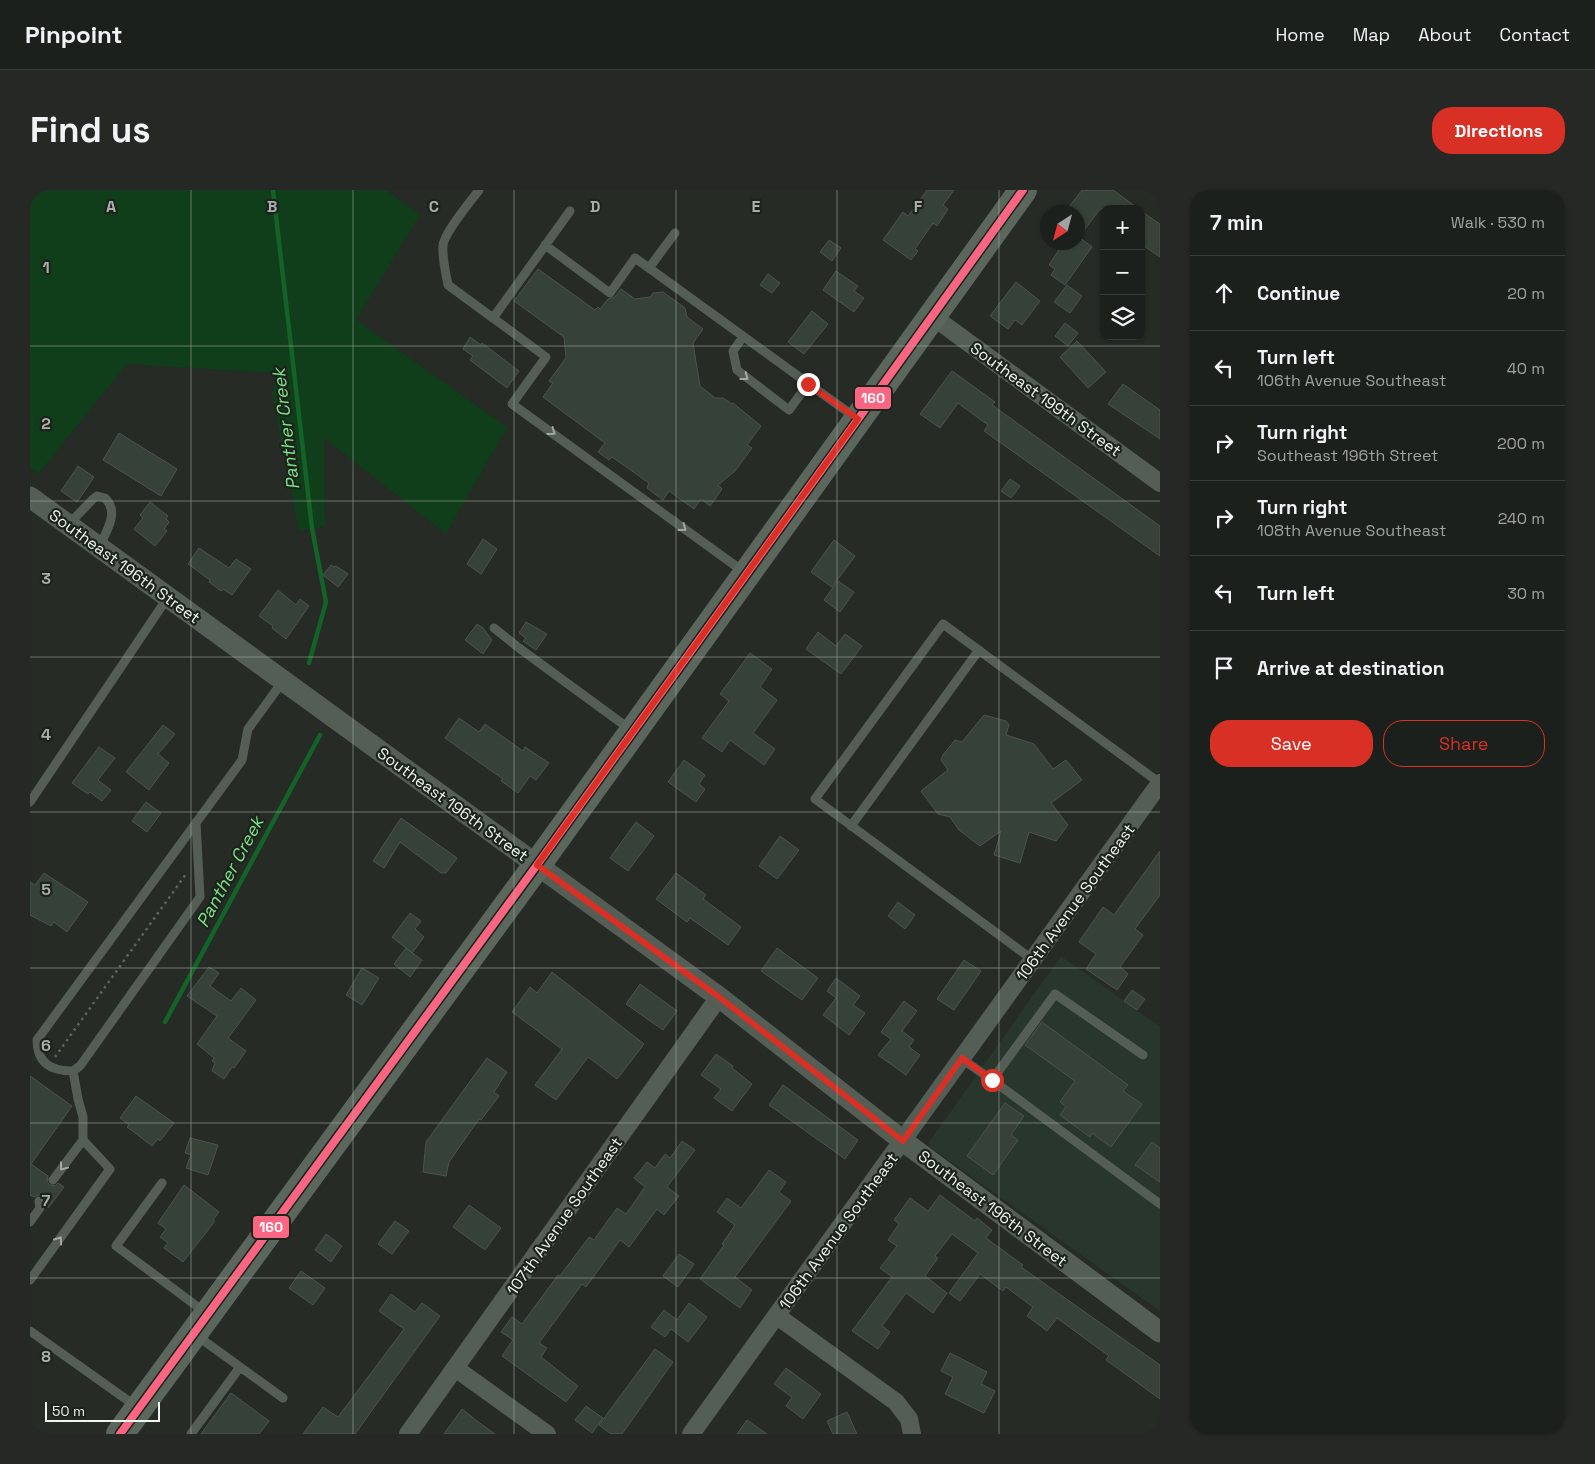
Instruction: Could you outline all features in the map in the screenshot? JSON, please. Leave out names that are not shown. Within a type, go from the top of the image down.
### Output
[{"type":"main road","points":[[120,1434],[537,865],[1023,190]]},
{"type":"street","name":"Southeast 199th Street","points":[[932,316],[1160,483]]},
{"type":"street","name":"Southeast 196th Street","points":[[30,497],[719,997],[903,1141],[1160,1332]]},
{"type":"street","name":"106th Avenue Southeast","points":[[691,1434],[1160,783]]},
{"type":"street","name":"107th Avenue Southeast","points":[[408,1434],[719,997]]},
{"type":"street","points":[[777,1316],[896,1402],[911,1427]]},
{"type":"street","points":[[455,1368],[547,1434]]},
{"type":"lane","points":[[479,190],[449,232],[442,246],[448,285],[546,357],[512,404],[747,574]]},
{"type":"lane","points":[[493,318],[570,211]]},
{"type":"lane","points":[[649,268],[675,233]]},
{"type":"lane","points":[[545,245],[610,292],[635,258],[858,419]]},
{"type":"lane","points":[[743,337],[733,351],[737,370],[789,410],[808,384]]},
{"type":"lane","points":[[68,524],[97,496],[105,498],[111,506],[112,516],[99,547]]},
{"type":"lane","points":[[30,802],[168,597]]},
{"type":"lane","points":[[1033,960],[815,799],[944,624],[1160,783]]},
{"type":"lane","points":[[494,628],[634,731]]},
{"type":"lane","points":[[851,826],[980,650]]},
{"type":"lane","points":[[196,822],[200,897],[80,1066],[73,1071],[52,1069],[33,1050],[37,1040],[196,822],[242,760],[248,729],[284,681]]},
{"type":"lane","points":[[992,1080],[1055,994],[1143,1055]]},
{"type":"lane","points":[[962,1058],[1160,1204]]},
{"type":"lane","points":[[54,1180],[83,1140],[83,1117],[73,1071]]},
{"type":"lane","points":[[30,1280],[110,1169],[83,1140]]},
{"type":"lane","points":[[162,1183],[116,1246],[201,1324],[240,1367],[283,1398]]},
{"type":"lane","points":[[30,1222],[40,1208],[38,1201]]},
{"type":"lane","points":[[30,1331],[139,1409]]},
{"type":"lane","points":[[191,1434],[240,1367]]},
{"type":"path","points":[[49,1066],[198,858]]},
{"type":"shaded area","points":[[1061,956],[1160,1027],[1160,1311],[927,1145]]},
{"type":"green space","points":[[30,190],[386,190],[420,215],[356,320],[507,427],[446,534],[324,438],[325,526],[299,531],[272,394],[278,373],[127,364],[38,474],[30,468]]},
{"type":"building","points":[[927,190],[954,190],[943,205],[948,209],[937,226],[933,223],[915,249],[918,251],[911,260],[883,240],[903,212],[908,216]]},
{"type":"building","points":[[1082,190],[1113,190],[1134,205],[1100,205],[1100,209],[1085,229],[1085,205],[1070,205]]},
{"type":"building","points":[[1145,214],[1160,224],[1160,257],[1145,247]]},
{"type":"building","points":[[829,240],[841,248],[832,261],[820,252]]},
{"type":"building","points":[[1085,242],[1092,247],[1065,285],[1051,275],[1055,269],[1049,265],[1059,250],[1085,250]]},
{"type":"building","points":[[538,269],[595,310],[598,307],[600,309],[608,299],[615,297],[621,289],[635,299],[650,297],[653,293],[663,292],[685,308],[687,317],[703,329],[693,343],[700,386],[715,398],[723,398],[733,403],[761,426],[747,445],[752,448],[735,471],[718,485],[722,489],[710,506],[701,499],[694,509],[669,491],[663,500],[647,488],[649,483],[612,457],[609,460],[598,452],[605,443],[543,397],[553,383],[549,381],[566,358],[564,337],[514,301]]},
{"type":"building","points":[[836,271],[858,286],[854,291],[864,298],[854,312],[823,290]]},
{"type":"building","points":[[768,274],[780,283],[772,293],[760,285]]},
{"type":"building","points":[[1016,282],[1040,301],[1022,325],[1015,320],[1008,329],[990,316]]},
{"type":"building","points":[[1067,285],[1082,296],[1070,313],[1054,302]]},
{"type":"building","points":[[812,311],[828,324],[804,354],[788,342]]},
{"type":"building","points":[[1065,323],[1078,333],[1068,346],[1055,336]]},
{"type":"building","points":[[470,337],[481,345],[482,343],[519,371],[507,388],[470,360],[473,356],[463,349]]},
{"type":"building","points":[[1077,341],[1106,372],[1088,388],[1060,357]]},
{"type":"building","points":[[952,371],[995,402],[992,405],[1160,526],[1160,556],[984,431],[988,425],[958,403],[940,428],[920,414]]},
{"type":"building","points":[[1123,384],[1160,410],[1160,439],[1108,404]]},
{"type":"building","points":[[119,433],[177,469],[161,496],[103,460]]},
{"type":"building","points":[[78,466],[94,477],[77,502],[61,491]]},
{"type":"building","points":[[1010,479],[1020,486],[1011,498],[1001,491]]},
{"type":"building","points":[[150,502],[168,516],[166,519],[169,522],[164,529],[167,531],[155,546],[134,529],[143,518],[140,515]]},
{"type":"building","points":[[483,539],[497,549],[481,574],[467,564]]},
{"type":"building","points":[[834,540],[855,556],[832,587],[811,572]]},
{"type":"building","points":[[199,548],[229,568],[236,559],[251,569],[232,595],[223,589],[221,591],[209,582],[210,580],[188,564]]},
{"type":"building","points":[[331,565],[348,574],[338,587],[323,575]]},
{"type":"building","points":[[838,581],[854,592],[840,612],[824,600]]},
{"type":"building","points":[[278,590],[296,605],[300,599],[309,606],[286,639],[259,616]]},
{"type":"building","points":[[526,622],[547,634],[536,650],[523,641],[526,638],[519,633]]},
{"type":"building","points":[[477,624],[483,628],[492,640],[483,654],[465,640]]},
{"type":"building","points":[[818,632],[836,646],[845,634],[862,646],[841,674],[806,649]]},
{"type":"building","points":[[750,653],[772,669],[760,687],[777,700],[753,733],[775,749],[764,765],[730,740],[722,752],[702,738],[729,701],[720,694]]},
{"type":"building","points":[[984,715],[1006,721],[1009,725],[1006,735],[1034,744],[1053,769],[1066,760],[1082,780],[1051,803],[1068,825],[1056,841],[1029,832],[1020,863],[994,855],[1001,831],[980,846],[959,830],[950,817],[938,814],[921,791],[948,770],[941,760],[943,755],[955,740],[962,742]]},
{"type":"building","points":[[459,718],[479,732],[485,724],[523,751],[525,747],[549,763],[536,780],[530,776],[518,793],[501,781],[503,779],[445,738]]},
{"type":"building","points":[[163,725],[175,734],[158,754],[169,763],[149,790],[126,772]]},
{"type":"building","points":[[99,747],[115,758],[98,780],[111,790],[102,801],[90,792],[88,794],[72,783]]},
{"type":"building","points":[[684,760],[705,775],[699,784],[705,789],[696,802],[668,782]]},
{"type":"building","points":[[146,802],[161,813],[147,832],[132,821]]},
{"type":"building","points":[[401,818],[457,858],[446,873],[441,873],[400,842],[384,868],[373,861]]},
{"type":"building","points":[[636,822],[654,836],[628,871],[610,858]]},
{"type":"building","points":[[780,836],[799,850],[777,879],[759,866]]},
{"type":"building","points":[[1160,851],[1160,895],[1135,929],[1143,935],[1120,967],[1128,974],[1117,990],[1086,969],[1096,954],[1079,942],[1103,907],[1114,915]]},
{"type":"building","points":[[44,873],[88,902],[67,932],[54,922],[51,926],[30,915],[30,882],[35,885]]},
{"type":"building","points":[[676,873],[706,895],[703,899],[741,927],[728,945],[690,918],[687,922],[656,899]]},
{"type":"building","points":[[898,902],[915,915],[905,929],[888,916]]},
{"type":"building","points":[[410,913],[421,921],[415,929],[424,937],[412,953],[392,937]]},
{"type":"building","points":[[406,948],[422,960],[410,977],[394,964]]},
{"type":"building","points":[[777,948],[818,978],[802,1000],[761,971]]},
{"type":"building","points":[[964,960],[981,971],[954,1010],[937,999]]},
{"type":"building","points":[[209,967],[219,973],[210,986],[231,1001],[241,988],[256,1000],[228,1038],[246,1051],[224,1079],[212,1071],[215,1063],[212,1061],[214,1058],[197,1044],[217,1016],[187,996]]},
{"type":"building","points":[[362,968],[379,978],[362,1005],[346,995]]},
{"type":"building","points":[[552,972],[644,1044],[617,1079],[588,1057],[556,1100],[535,1085],[562,1049],[512,1012],[530,987],[537,993]]},
{"type":"building","points":[[836,978],[860,996],[853,1005],[865,1013],[849,1035],[823,1015],[836,998],[827,991]]},
{"type":"building","points":[[640,984],[677,1011],[663,1030],[626,1004]]},
{"type":"building","points":[[1132,990],[1145,999],[1137,1010],[1124,1001]]},
{"type":"building","points":[[904,1001],[917,1011],[902,1031],[914,1040],[909,1047],[920,1055],[906,1075],[878,1055],[891,1039],[881,1032]]},
{"type":"building","points":[[1042,1022],[1128,1085],[1123,1091],[1142,1104],[1111,1147],[1092,1133],[1090,1137],[1060,1115],[1066,1107],[1060,1102],[1075,1081],[1025,1045]]},
{"type":"building","points":[[716,1054],[733,1066],[732,1068],[752,1084],[732,1111],[714,1098],[721,1089],[701,1075]]},
{"type":"building","points":[[487,1058],[507,1072],[494,1092],[499,1096],[481,1120],[479,1119],[449,1162],[446,1176],[423,1172],[426,1142]]},
{"type":"building","points":[[30,1076],[72,1106],[31,1164],[48,1176],[47,1182],[50,1185],[55,1186],[58,1183],[64,1187],[48,1208],[42,1195],[34,1197],[30,1195]]},
{"type":"building","points":[[783,1085],[858,1140],[845,1159],[769,1105]]},
{"type":"building","points":[[136,1096],[174,1123],[160,1141],[158,1139],[152,1146],[127,1127],[129,1125],[120,1118]]},
{"type":"building","points":[[1005,1103],[1024,1116],[1011,1135],[1018,1140],[993,1175],[967,1156]]},
{"type":"building","points":[[190,1138],[218,1145],[208,1175],[186,1168],[191,1155],[185,1153]]},
{"type":"building","points":[[682,1141],[695,1150],[667,1187],[679,1196],[664,1215],[657,1209],[629,1247],[620,1240],[586,1287],[582,1284],[539,1343],[547,1348],[541,1357],[578,1386],[566,1402],[502,1356],[513,1340],[501,1332],[512,1317],[522,1324],[589,1237],[594,1240],[617,1208],[626,1214],[645,1187],[634,1178],[647,1162],[655,1168],[665,1154],[670,1158]]},
{"type":"building","points":[[1152,1142],[1160,1148],[1160,1182],[1135,1165]]},
{"type":"building","points":[[769,1170],[786,1182],[779,1192],[791,1201],[735,1277],[752,1290],[740,1308],[700,1279],[724,1245],[722,1244],[735,1225],[717,1212],[727,1198],[741,1208]]},
{"type":"building","points":[[184,1185],[219,1212],[213,1220],[215,1221],[183,1262],[164,1248],[168,1243],[160,1237],[166,1229],[158,1223]]},
{"type":"building","points":[[940,1195],[975,1221],[977,1218],[992,1230],[986,1238],[1023,1265],[1021,1267],[1160,1365],[1160,1399],[1106,1360],[1109,1356],[1057,1318],[1047,1331],[1027,1316],[1033,1307],[1006,1287],[1003,1291],[980,1274],[960,1301],[949,1293],[978,1253],[952,1234],[935,1256],[938,1258],[925,1276],[947,1293],[933,1313],[906,1293],[882,1326],[890,1332],[878,1349],[852,1331],[892,1277],[880,1268],[897,1246],[888,1240],[899,1224],[894,1220],[910,1198],[928,1211]]},
{"type":"building","points":[[469,1205],[501,1228],[485,1250],[453,1227]]},
{"type":"building","points":[[395,1221],[409,1231],[392,1254],[378,1244]]},
{"type":"building","points":[[326,1234],[342,1246],[331,1262],[315,1250]]},
{"type":"building","points":[[679,1254],[694,1264],[678,1287],[663,1276]]},
{"type":"building","points":[[301,1271],[325,1288],[313,1305],[289,1288]]},
{"type":"building","points":[[391,1294],[415,1312],[422,1303],[440,1316],[355,1434],[303,1434],[323,1407],[338,1417],[404,1329],[379,1311]]},
{"type":"building","points":[[689,1303],[707,1317],[688,1342],[671,1329],[665,1337],[651,1327],[664,1310],[677,1320]]},
{"type":"building","points":[[655,1349],[673,1362],[622,1434],[611,1434],[599,1425]]},
{"type":"building","points":[[950,1353],[987,1372],[981,1384],[995,1391],[984,1413],[945,1394],[953,1377],[941,1371]]},
{"type":"building","points":[[786,1368],[821,1394],[803,1419],[786,1406],[792,1397],[774,1384]]},
{"type":"building","points":[[231,1393],[269,1421],[259,1434],[201,1434]]},
{"type":"building","points":[[586,1406],[603,1418],[592,1433],[575,1420]]},
{"type":"building","points":[[462,1409],[477,1421],[495,1434],[444,1434]]},
{"type":"building","points":[[847,1412],[857,1434],[833,1434],[827,1421]]},
{"type":"building","points":[[747,1420],[767,1434],[737,1434]]},
{"type":"waterway","name":"Panther Creek","points":[[273,190],[312,528],[326,602],[309,663]]},
{"type":"waterway","name":"Panther Creek","points":[[165,1022],[320,735]]},
{"type":"transit line","name":"160","points":[[120,1434],[537,865],[1023,190]]},
{"type":"route","points":[[808,384],[858,419],[537,865],[719,997],[903,1141],[962,1058],[992,1080]]}]
